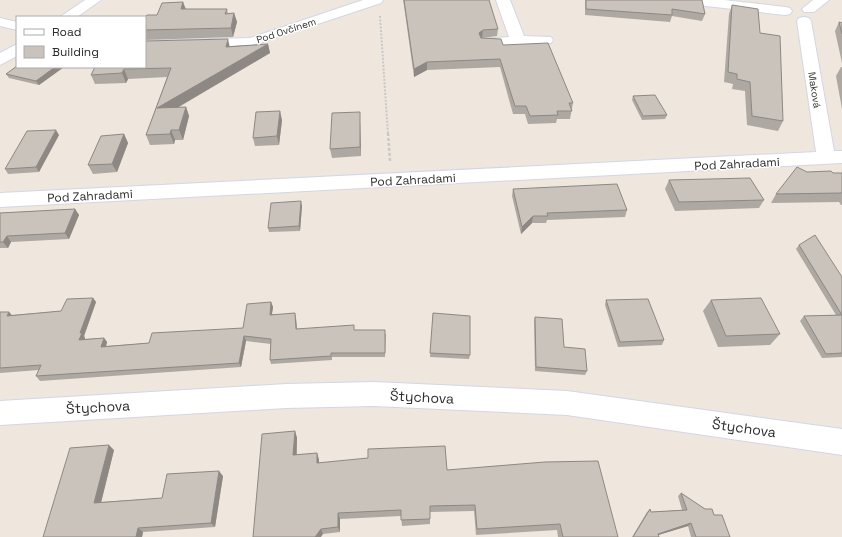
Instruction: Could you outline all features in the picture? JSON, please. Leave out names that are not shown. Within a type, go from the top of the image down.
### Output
[{"type":"street","points":[[69,16],[94,0]]},
{"type":"street","name":"Pod Ovčínem","points":[[146,45],[251,42],[376,0]]},
{"type":"street","points":[[503,0],[518,41]]},
{"type":"street","points":[[688,0],[785,11],[790,7],[807,15],[822,0]]},
{"type":"street","name":"Maková","points":[[807,15],[834,158]]},
{"type":"street","points":[[0,22],[16,26]]},
{"type":"street","points":[[487,42],[546,40]]},
{"type":"street","points":[[0,60],[16,50]]},
{"type":"street","name":"Pod Zahradami","points":[[0,200],[834,158]]},
{"type":"street","name":"Štychova","points":[[0,413],[286,396],[374,394],[567,403],[842,442]]},
{"type":"path","points":[[380,16],[392,181]]},
{"type":"building","points":[[404,0],[489,0],[498,29],[483,30],[479,33],[481,38],[501,39],[503,45],[548,43],[573,103],[569,103],[572,111],[557,111],[558,115],[530,116],[526,106],[515,106],[500,59],[427,62],[414,69]]},
{"type":"building","points":[[586,0],[702,0],[705,14],[672,9],[672,15],[586,9]]},
{"type":"building","points":[[183,2],[181,9],[227,9],[225,14],[234,13],[231,28],[146,30],[146,16],[157,15],[162,3]]},
{"type":"building","points":[[732,5],[758,9],[760,33],[780,36],[783,121],[752,116],[750,82],[737,79],[737,74],[728,72]]},
{"type":"building","points":[[839,22],[842,23],[842,34]]},
{"type":"building","points":[[228,39],[226,47],[268,44],[157,108],[186,107],[179,130],[171,130],[170,134],[146,135],[171,68],[124,69],[122,73],[91,75],[94,68],[146,68],[146,41]]},
{"type":"building","points":[[16,67],[16,68],[54,68],[36,81],[6,74]]},
{"type":"building","points":[[655,95],[667,115],[643,116],[633,96]]},
{"type":"building","points":[[280,111],[277,136],[253,138],[256,112]]},
{"type":"building","points":[[360,112],[360,147],[330,149],[332,113]]},
{"type":"building","points":[[56,130],[36,167],[5,169],[27,131]]},
{"type":"building","points":[[124,134],[112,164],[88,165],[101,136]]},
{"type":"building","points":[[797,167],[807,172],[831,171],[833,173],[842,173],[842,193],[776,194]]},
{"type":"building","points":[[750,178],[764,200],[679,202],[669,180]]},
{"type":"building","points":[[617,184],[627,210],[547,213],[548,216],[533,216],[522,227],[513,189]]},
{"type":"building","points":[[301,201],[299,226],[268,228],[271,203]]},
{"type":"building","points":[[75,209],[65,233],[7,236],[3,242],[0,242],[0,213]]},
{"type":"building","points":[[815,235],[842,277],[842,315],[799,245]]},
{"type":"building","points":[[93,298],[80,333],[82,333],[79,340],[104,338],[101,347],[149,343],[152,333],[243,328],[247,304],[271,302],[270,315],[295,313],[296,329],[354,325],[354,330],[385,330],[385,353],[331,353],[331,356],[270,360],[271,339],[244,336],[239,363],[36,376],[41,365],[0,368],[0,312],[9,312],[7,316],[61,311],[67,299]]},
{"type":"building","points":[[761,298],[780,334],[726,336],[711,300]]},
{"type":"building","points":[[648,299],[664,340],[620,342],[606,300]]},
{"type":"building","points":[[433,313],[470,316],[470,355],[430,353]]},
{"type":"building","points":[[842,315],[842,353],[826,354],[804,316]]},
{"type":"building","points":[[535,317],[562,319],[564,347],[585,349],[587,371],[536,367]]},
{"type":"building","points":[[295,431],[293,455],[317,453],[317,463],[368,458],[368,449],[445,446],[447,470],[545,462],[598,461],[618,537],[563,537],[560,524],[477,529],[475,505],[430,506],[430,519],[401,520],[401,510],[338,513],[338,527],[321,529],[315,537],[253,537],[262,434]]},
{"type":"building","points":[[109,445],[94,503],[162,498],[167,474],[219,471],[211,523],[138,528],[136,537],[43,537],[70,448]]},
{"type":"building","points":[[681,493],[705,509],[712,509],[714,515],[722,515],[730,537],[696,537],[691,523],[658,534],[659,537],[633,537],[650,509],[651,512],[687,510]]}]
